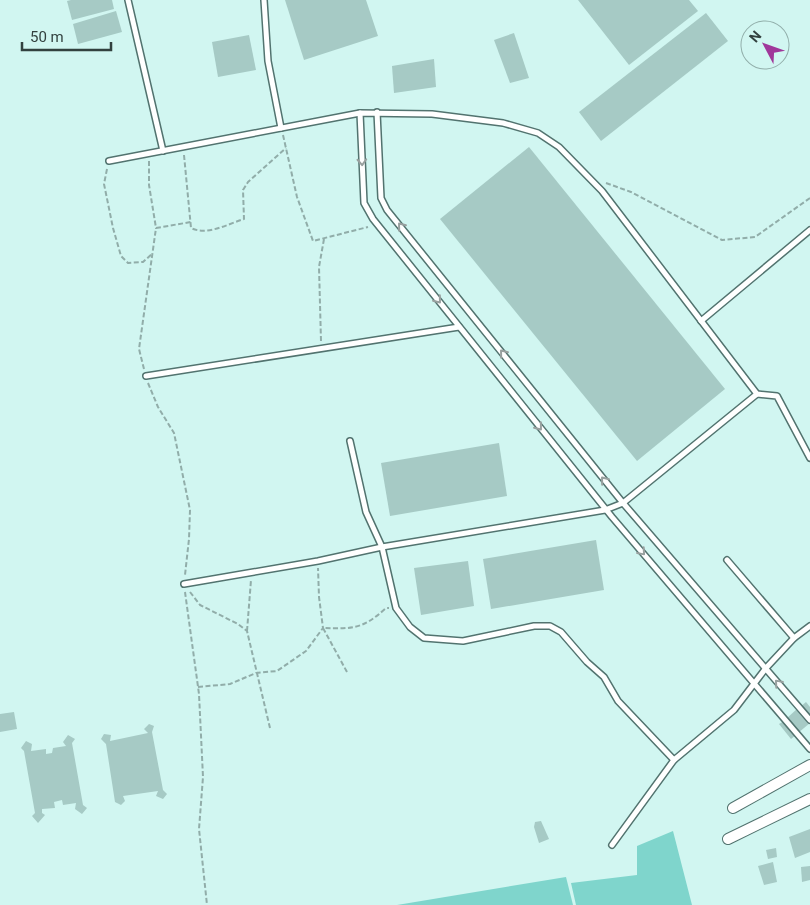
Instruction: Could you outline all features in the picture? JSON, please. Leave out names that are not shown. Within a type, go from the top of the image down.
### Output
[{"type":"street","points":[[733,808],[810,765]]},
{"type":"street","points":[[728,839],[810,799]]},
{"type":"lane","points":[[128,0],[164,151]]},
{"type":"lane","points":[[264,0],[268,61],[281,128]]},
{"type":"lane","points":[[377,112],[381,198],[388,210],[623,503],[810,720]]},
{"type":"lane","points":[[360,113],[364,203],[378,225],[606,510],[810,749]]},
{"type":"lane","points":[[109,161],[360,113],[432,114],[502,123],[538,133],[560,147],[602,191],[757,394]]},
{"type":"lane","points":[[700,320],[810,230]]},
{"type":"lane","points":[[146,376],[459,327]]},
{"type":"lane","points":[[184,584],[318,561],[382,547],[606,510],[623,503],[757,394],[777,396],[810,458]]},
{"type":"lane","points":[[350,441],[366,512],[382,547],[396,608],[410,627],[424,638],[463,641],[534,626],[550,626],[561,632],[604,678],[618,701],[674,760]]},
{"type":"lane","points":[[727,560],[794,638]]},
{"type":"lane","points":[[612,845],[674,760],[734,710],[766,668],[794,638],[810,626]]},
{"type":"path","points":[[281,128],[297,197],[313,241],[378,225]]},
{"type":"path","points":[[183,147],[191,228],[197,231],[213,230],[244,219],[244,190],[248,182],[286,148]]},
{"type":"path","points":[[149,153],[149,185],[156,228],[139,349],[146,376],[158,407],[174,433],[190,510],[184,584],[198,687],[203,777],[199,829],[207,905]]},
{"type":"path","points":[[109,161],[104,184],[121,256],[128,263],[142,262],[152,254]]},
{"type":"path","points":[[605,183],[631,192],[722,240],[755,237],[810,198]]},
{"type":"path","points":[[156,228],[191,222]]},
{"type":"path","points":[[321,348],[319,267],[324,238]]},
{"type":"path","points":[[318,561],[319,597],[323,628],[347,672]]},
{"type":"path","points":[[252,572],[247,631],[270,728]]},
{"type":"path","points":[[184,584],[200,604],[238,624],[247,631]]},
{"type":"path","points":[[323,628],[350,629],[372,621],[386,608],[396,608]]},
{"type":"path","points":[[198,687],[230,684],[256,673],[277,671],[306,651],[323,628]]},
{"type":"shaded area","points":[[673,831],[692,905],[576,905],[571,883],[637,875],[637,846]]},
{"type":"shaded area","points":[[566,877],[573,905],[397,905]]},
{"type":"building","points":[[112,0],[114,9],[72,20],[67,1]]},
{"type":"building","points":[[285,0],[366,0],[378,36],[304,60]]},
{"type":"building","points":[[578,0],[689,0],[698,11],[629,65]]},
{"type":"building","points":[[116,11],[122,32],[78,44],[73,24]]},
{"type":"building","points":[[706,13],[728,41],[601,141],[579,112]]},
{"type":"building","points":[[514,33],[529,78],[510,83],[494,40]]},
{"type":"building","points":[[249,35],[256,70],[218,77],[212,42]]},
{"type":"building","points":[[434,59],[436,87],[394,93],[392,66]]},
{"type":"building","points":[[529,147],[725,389],[637,461],[440,219]]},
{"type":"building","points":[[499,443],[507,496],[390,516],[381,463]]},
{"type":"building","points":[[596,540],[604,590],[491,609],[483,559]]},
{"type":"building","points":[[468,561],[474,606],[421,615],[414,568]]},
{"type":"building","points":[[806,702],[810,707],[810,718],[800,707]]},
{"type":"building","points":[[798,708],[810,723],[798,733],[786,719]]},
{"type":"building","points":[[14,712],[17,729],[0,732],[0,714]]},
{"type":"building","points":[[784,721],[796,735],[791,739],[779,724]]},
{"type":"building","points":[[149,724],[154,726],[152,732],[163,790],[167,794],[163,799],[156,796],[158,791],[123,796],[125,801],[121,805],[115,802],[106,744],[101,739],[104,734],[111,735],[110,741],[148,733],[144,729]]},
{"type":"building","points":[[68,735],[75,739],[72,743],[83,805],[87,808],[82,814],[75,809],[76,803],[63,805],[62,800],[54,802],[55,808],[42,809],[42,813],[45,815],[38,823],[32,816],[35,813],[24,751],[21,748],[26,741],[32,744],[31,751],[46,749],[46,754],[52,753],[53,748],[66,746],[63,742]]},
{"type":"building","points":[[541,821],[549,839],[539,843],[534,827],[535,822]]},
{"type":"building","points":[[810,829],[810,852],[795,858],[789,837]]},
{"type":"building","points":[[776,848],[777,857],[768,859],[766,850]]},
{"type":"building","points":[[773,862],[777,882],[764,885],[758,866]]},
{"type":"building","points":[[810,866],[810,880],[802,882],[801,867]]}]
